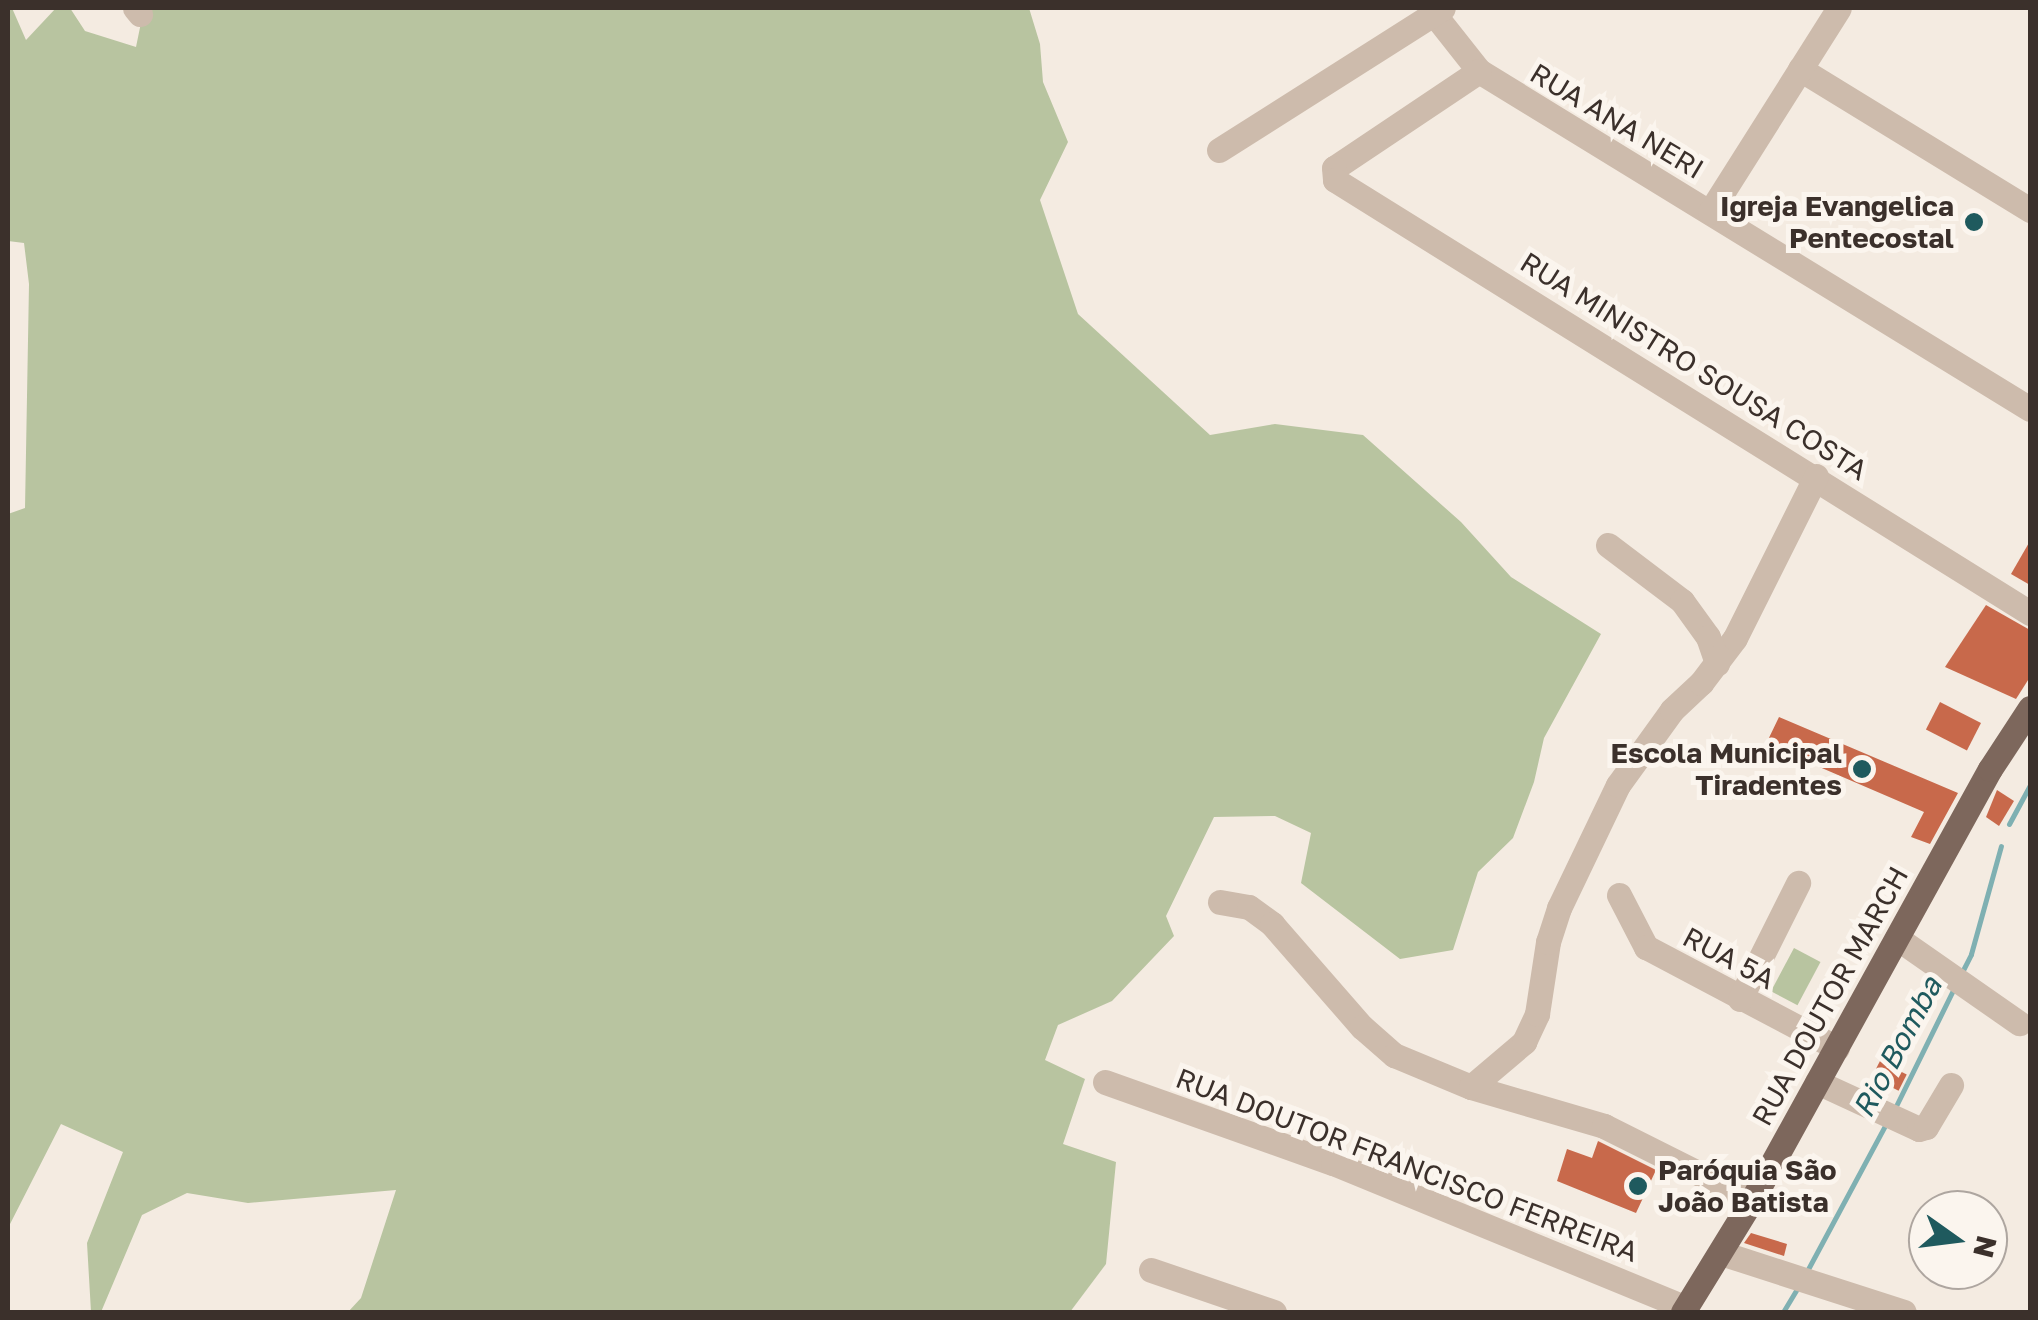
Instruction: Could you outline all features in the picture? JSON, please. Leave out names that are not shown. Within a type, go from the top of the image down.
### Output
[{"type":"main road","name":"RUA DOUTOR MARCH","points":[[1685,1310],[1752,1200],[1990,769],[2030,708]]},
{"type":"street","points":[[1710,212],[1839,8]]},
{"type":"street","points":[[1218,150],[1438,11]]},
{"type":"street","name":"RUA ANA NERI","points":[[1438,11],[1479,72],[2030,409]]},
{"type":"street","points":[[1800,69],[2030,210]]},
{"type":"street","name":"RUA MINISTRO SOUSA COSTA","points":[[1479,72],[1334,168],[1335,180],[1816,476],[2030,613]]},
{"type":"street","points":[[1471,1087],[1524,1042],[1537,1014],[1548,942],[1559,908],[1618,786],[1672,710],[1735,638],[1816,476]]},
{"type":"street","points":[[1608,545],[1682,601],[1708,637],[1716,664]]},
{"type":"street","points":[[1740,999],[1798,883]]},
{"type":"street","name":"RUA 5A","points":[[1619,895],[1646,947],[1836,1048]]},
{"type":"street","points":[[1220,902],[1249,907],[1272,924],[1380,1046],[1471,1087],[1604,1126],[1752,1200]]},
{"type":"street","points":[[1897,938],[2018,1024]]},
{"type":"street","name":"RUA DOUTOR FRANCISCO FERREIRA","points":[[1105,1082],[1333,1163],[1685,1310]]},
{"type":"street","points":[[1818,1082],[1910,1125],[1926,1127],[1951,1086]]},
{"type":"street","points":[[1722,1253],[1904,1312]]},
{"type":"street","points":[[1151,1270],[1274,1312]]},
{"type":"green space","points":[[8,8],[12,8],[26,40],[56,8],[70,8],[85,31],[136,47],[144,8],[1029,8],[1040,44],[1043,82],[1068,142],[1040,200],[1078,314],[1210,435],[1275,424],[1363,435],[1461,522],[1511,577],[1601,634],[1544,738],[1534,782],[1513,838],[1478,872],[1453,950],[1400,959],[1301,883],[1311,833],[1275,816],[1214,817],[1166,916],[1174,936],[1112,1001],[1058,1025],[1045,1060],[1085,1079],[1063,1144],[1116,1162],[1106,1264],[1070,1312],[348,1312],[361,1298],[396,1190],[248,1203],[187,1193],[142,1215],[101,1312],[91,1312],[87,1243],[123,1152],[61,1124],[8,1228],[8,514],[25,508],[29,284],[24,243],[8,241]]},
{"type":"green space","points":[[1794,948],[1820,962],[1797,1005],[1771,991]]},
{"type":"building","points":[[2030,541],[2030,585],[2011,574]]},
{"type":"building","points":[[1986,605],[2030,630],[2030,677],[2016,699],[1945,667]]},
{"type":"building","points":[[1940,702],[1981,723],[1967,751],[1926,730]]},
{"type":"building","name":"Escola Municipal Tiradentes","points":[[1779,717],[1958,793],[1930,844],[1911,837],[1924,812],[1766,744]]},
{"type":"building","points":[[1997,790],[2014,801],[1999,826],[1986,817]]},
{"type":"building","points":[[1880,1061],[1907,1075],[1899,1091],[1872,1077]]},
{"type":"building","points":[[1598,1141],[1656,1170],[1636,1213],[1557,1181],[1567,1149],[1592,1158]]},
{"type":"building","points":[[1751,1233],[1787,1244],[1784,1256],[1744,1243]]},
{"type":"waterway","name":"Rio Bomba","points":[[2009,824],[2030,785]]},
{"type":"waterway","name":"Rio Bomba","points":[[1961,974],[1971,954],[2001,846]]},
{"type":"waterway","name":"Rio Bomba","points":[[1895,1108],[1954,988]]},
{"type":"waterway","name":"Rio Bomba","points":[[1807,1271],[1887,1122]]},
{"type":"waterway","name":"Rio Bomba","points":[[1783,1312],[1799,1285]]},
{"type":"place","name":"Igreja Evangelica Pentecostal","points":[[1974,222]]},
{"type":"place","name":"Escola Municipal Tiradentes","points":[[1862,769]]},
{"type":"place","name":"Paróquia São João Batista","points":[[1638,1186]]}]
